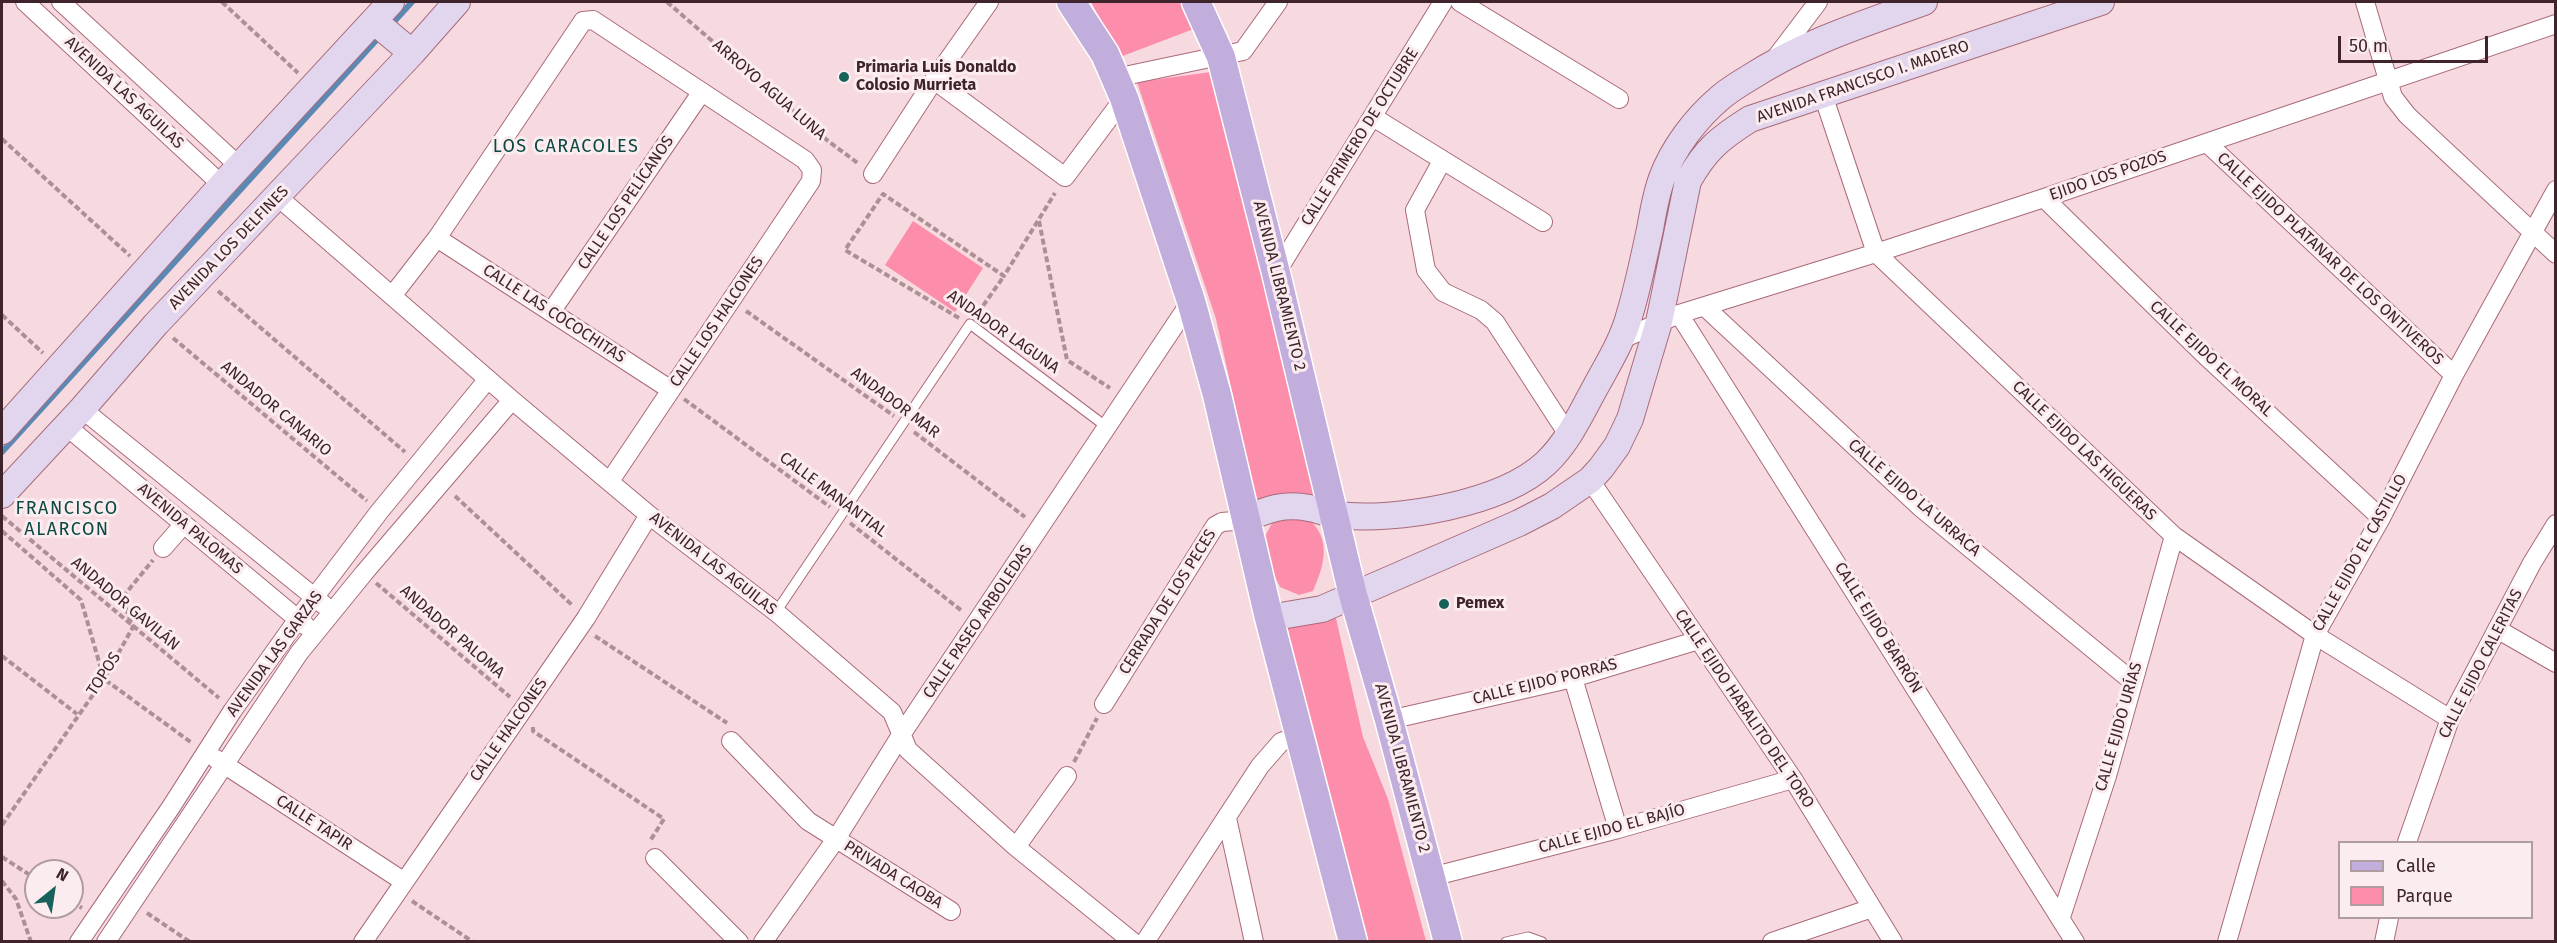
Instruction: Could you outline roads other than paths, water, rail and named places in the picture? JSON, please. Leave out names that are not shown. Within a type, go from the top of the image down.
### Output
[{"type":"main road","points":[[1071,2],[1105,54],[1120,88],[1191,301],[1217,395],[1269,618],[1353,942]]},
{"type":"main road","name":"AVENIDA LIBRAMIENTO 2","points":[[1196,2],[1221,57],[1336,515],[1353,594],[1448,942]]},
{"type":"street","name":"AVENIDA LAS AGUILAS","points":[[25,2],[222,184]]},
{"type":"street","name":"AVENIDA LAS AGUILAS","points":[[61,2],[239,166]]},
{"type":"street","points":[[2,431],[222,184],[392,2]]},
{"type":"street","name":"AVENIDA LOS DELFINES","points":[[2,495],[156,324],[278,197],[457,2]]},
{"type":"street","points":[[873,174],[934,80],[989,2]]},
{"type":"street","points":[[934,80],[1065,177],[1120,88],[1243,51],[1278,2]]},
{"type":"street","name":"CALLE PRIMERO DE OCTUBRE","points":[[1276,273],[1443,2]]},
{"type":"street","points":[[1461,2],[1619,99]]},
{"type":"street","points":[[1773,63],[1818,2]]},
{"type":"street","points":[[1245,520],[1265,510],[1288,506],[1309,507],[1336,515],[1380,516],[1418,512],[1455,505],[1501,490],[1530,475],[1547,462],[1569,436],[1620,340],[1630,314],[1661,179],[1675,150],[1721,97],[1773,63],[1816,41],[1924,2]]},
{"type":"street","name":"AVENIDA FRANCISCO I. MADERO","points":[[1353,594],[1519,523],[1552,506],[1590,480],[1617,446],[1630,419],[1669,318],[1688,181],[1699,161],[1721,138],[1750,119],[2101,2]]},
{"type":"street","points":[[2365,2],[2393,97],[2407,115],[2556,254]]},
{"type":"street","name":"ARROYO AGUA LUNA","points":[[437,238],[583,21],[594,20],[805,160]]},
{"type":"street","points":[[374,21],[412,53]]},
{"type":"street","name":"EJIDO LOS POZOS","points":[[1620,340],[1669,318],[1876,254],[2556,24]]},
{"type":"street","name":"CALLE LOS PELÍCANOS","points":[[551,312],[701,93]]},
{"type":"street","name":"CALLE EJIDO LAS HIGUERAS","points":[[1823,95],[1876,254],[2174,536],[2315,635],[2450,719]]},
{"type":"street","points":[[1373,117],[1543,222]]},
{"type":"street","name":"CALLE EJIDO PLATANAR DE LOS ONTIVEROS","points":[[2207,143],[2454,375]]},
{"type":"street","name":"CALLE LOS HALCONES","points":[[610,481],[811,181],[812,170],[805,160]]},
{"type":"street","points":[[1442,161],[1415,210],[1425,270],[1443,292],[1481,310],[1495,322],[1569,436]]},
{"type":"street","name":"CALLE EJIDO EL CASTILLO","points":[[2227,942],[2315,635],[2381,518],[2454,375],[2556,190]]},
{"type":"street","name":"AVENIDA LAS AGUILAS","points":[[278,197],[512,400],[649,515],[776,612],[892,712],[908,750],[1016,847],[1133,942]]},
{"type":"street","name":"CALLE EJIDO EL MORAL","points":[[2044,198],[2210,360],[2381,518]]},
{"type":"street","points":[[392,296],[437,238]]},
{"type":"street","name":"CALLE LAS COCOCHITAS","points":[[437,238],[671,390]]},
{"type":"street","name":"CALLE PASEO ARBOLEDAS","points":[[763,942],[836,839],[901,735],[978,624],[1191,301]]},
{"type":"street","name":"CALLE EJIDO LA URRACA","points":[[1705,306],[1920,507],[2132,681]]},
{"type":"street","name":"CALLE EJIDO BARRÓN","points":[[1669,318],[2061,917],[2075,942]]},
{"type":"street","name":"AVENIDA LAS GARZAS","points":[[79,942],[233,710],[298,619],[380,512],[488,379]]},
{"type":"street","name":"AVENIDA LAS GARZAS","points":[[106,942],[315,633],[512,400]]},
{"type":"street","name":"AVENIDA PALOMAS","points":[[74,417],[184,524],[315,633]]},
{"type":"street","name":"AVENIDA PALOMAS","points":[[74,417],[332,612]]},
{"type":"street","name":"CALLE EJIDO HABALITO DEL TORO","points":[[1590,480],[1793,779],[1893,942]]},
{"type":"street","name":"CALLE HALCONES","points":[[363,942],[586,618],[649,515]]},
{"type":"street","name":"CERRADA DE LOS PECES","points":[[1104,704],[1215,526],[1222,522],[1245,520]]},
{"type":"street","points":[[163,548],[184,524]]},
{"type":"street","name":"CALLE EJIDO CALERITAS","points":[[2408,841],[2450,719],[2556,524]]},
{"type":"street","name":"CALLE EJIDO URÍAS","points":[[2061,917],[2107,776],[2174,536]]},
{"type":"street","points":[[1269,618],[1322,609],[1353,594]]},
{"type":"street","points":[[2497,629],[2556,663]]},
{"type":"street","name":"CALLE EJIDO PORRAS","points":[[1389,720],[1573,678],[1700,640]]},
{"type":"street","points":[[1573,678],[1618,829]]},
{"type":"street","points":[[1145,942],[1260,766],[1281,741],[1301,735]]},
{"type":"street","name":"PRIVADA CAOBA","points":[[731,741],[808,821],[951,911]]},
{"type":"street","name":"CALLE TAPIR","points":[[206,753],[400,886]]},
{"type":"street","points":[[1016,847],[1067,776]]},
{"type":"street","name":"CALLE EJIDO EL BAJÍO","points":[[1431,877],[1618,829],[1793,779]]},
{"type":"street","points":[[1227,818],[1254,942]]},
{"type":"street","points":[[651,850],[739,942]]},
{"type":"street","points":[[1772,942],[1872,908]]},
{"type":"street","points":[[2384,942],[2389,919]]},
{"type":"lane","name":"ANDADOR LAGUNA","points":[[776,612],[970,324],[1108,428]]},
{"type":"lane","points":[[1506,942],[1528,937],[1542,942]]},
{"type":"waterway","points":[[390,26],[412,2]]},
{"type":"waterway","points":[[2,452],[381,35]]},
{"type":"place","name":"Primaria Luis Donaldo Colosio Murrieta","points":[[844,77]]},
{"type":"place","name":"Pemex","points":[[1444,604]]},
{"type":"district","name":"LOS CARACOLES","points":[[566,147]]},
{"type":"district","name":"FRANCISCO ALARCON","points":[[67,519]]}]
